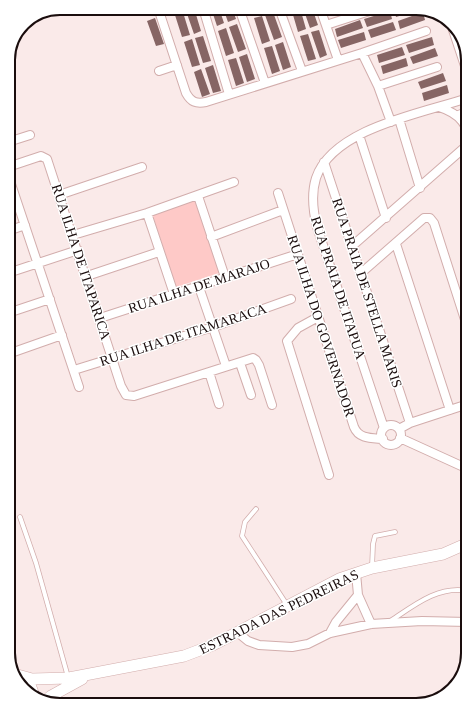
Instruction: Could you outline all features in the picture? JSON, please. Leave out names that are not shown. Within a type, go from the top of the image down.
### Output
[{"type":"street","points":[[160,15],[186,93],[192,101],[202,103],[362,53],[426,31]]},
{"type":"street","points":[[205,15],[229,94]]},
{"type":"street","points":[[241,15],[265,83]]},
{"type":"street","points":[[282,15],[302,71]]},
{"type":"street","points":[[322,15],[338,60]]},
{"type":"street","points":[[326,25],[357,15]]},
{"type":"street","points":[[362,53],[395,121],[420,188]]},
{"type":"street","points":[[159,71],[177,65]]},
{"type":"street","points":[[378,86],[437,67]]},
{"type":"street","name":"RUA PRAIA DE ITAPUA","points":[[384,428],[315,219],[313,204],[316,179],[324,162],[336,150],[359,135],[395,121],[461,100]]},
{"type":"street","points":[[439,107],[455,114],[461,121]]},
{"type":"street","points":[[15,140],[30,135]]},
{"type":"street","points":[[359,135],[386,218]]},
{"type":"street","points":[[352,247],[420,188],[461,150]]},
{"type":"street","name":"RUA ILHA DE ITAPARICA","points":[[15,165],[35,158],[45,157],[47,159],[87,276],[112,359],[124,392],[128,396],[136,395],[209,372]]},
{"type":"street","name":"RUA PRAIA DE STELLA MARIS","points":[[324,162],[410,423]]},
{"type":"street","points":[[60,195],[142,167]]},
{"type":"street","points":[[73,235],[147,213],[234,182]]},
{"type":"street","name":"RUA ILHA DO GOVERNADOR","points":[[278,193],[355,430],[365,438],[383,440]]},
{"type":"street","points":[[198,196],[225,277]]},
{"type":"street","points":[[15,202],[38,262],[79,387]]},
{"type":"street","points":[[211,237],[283,210]]},
{"type":"street","points":[[147,213],[174,294]]},
{"type":"street","points":[[360,274],[424,218],[428,218],[432,221],[461,308]]},
{"type":"street","points":[[15,229],[25,225]]},
{"type":"street","points":[[396,244],[450,410]]},
{"type":"street","points":[[15,270],[78,250]]},
{"type":"street","points":[[87,276],[160,252]]},
{"type":"street","name":"RUA ILHA DE MARAJO","points":[[100,318],[298,254]]},
{"type":"street","points":[[199,287],[226,366]]},
{"type":"street","points":[[15,311],[50,299]]},
{"type":"street","name":"RUA ILHA DE ITAMARACA","points":[[74,370],[213,327],[291,299]]},
{"type":"street","points":[[318,317],[298,328],[287,341],[329,476]]},
{"type":"street","points":[[15,352],[62,335]]},
{"type":"street","points":[[218,404],[209,372],[253,358],[258,362],[272,405]]},
{"type":"street","points":[[244,361],[251,395]]},
{"type":"street","points":[[398,429],[410,423],[461,406]]},
{"type":"street","points":[[398,429],[390,425],[384,428],[382,433],[383,440],[387,444],[393,444],[400,438]]},
{"type":"street","points":[[398,429],[400,438]]},
{"type":"street","points":[[400,438],[461,466]]},
{"type":"street","name":"ESTRADA DAS PEDREIRAS","points":[[22,677],[32,679],[68,678],[184,656],[212,645],[287,605],[356,573],[372,568],[443,554],[461,546]]},
{"type":"street","points":[[356,573],[358,595],[371,624]]},
{"type":"street","points":[[330,633],[336,622],[358,595]]},
{"type":"street","points":[[237,632],[248,641],[259,645],[292,647],[308,644],[330,633],[371,624],[422,621],[461,622]]},
{"type":"street","name":"ESTRADA DAS PEDREIRAS","points":[[50,697],[88,675]]},
{"type":"lane","points":[[455,114],[461,112]]},
{"type":"lane","points":[[256,509],[245,522],[242,536],[287,605]]},
{"type":"lane","points":[[20,517],[36,563],[68,678]]},
{"type":"lane","points":[[372,568],[373,544],[375,536],[396,532]]},
{"type":"lane","points":[[387,623],[430,596],[444,591],[461,589]]},
{"type":"shaded area","points":[[195,200],[222,272],[176,287],[152,213]]},
{"type":"building","points":[[175,15],[184,15],[190,35],[182,37]]},
{"type":"building","points":[[187,15],[196,15],[201,31],[194,34]]},
{"type":"building","points":[[213,15],[221,15],[224,23],[217,26]]},
{"type":"building","points":[[226,15],[235,15],[236,19],[228,22]]},
{"type":"building","points":[[265,15],[274,15],[282,37],[274,40]]},
{"type":"building","points":[[293,15],[302,15],[306,29],[298,32]]},
{"type":"building","points":[[305,15],[314,15],[318,25],[310,28]]},
{"type":"building","points":[[377,15],[391,15],[392,19],[367,27],[364,19]]},
{"type":"building","points":[[415,15],[424,16],[425,20],[400,29],[398,21]]},
{"type":"building","points":[[262,16],[270,41],[262,44],[254,18]]},
{"type":"building","points":[[155,18],[164,44],[156,46],[147,21]]},
{"type":"building","points":[[360,20],[363,28],[337,37],[335,29]]},
{"type":"building","points":[[393,22],[396,30],[371,38],[368,30]]},
{"type":"building","points":[[237,24],[246,49],[238,52],[229,27]]},
{"type":"building","points":[[226,28],[234,53],[226,56],[218,31]]},
{"type":"building","points":[[319,30],[327,55],[320,58],[311,32]]},
{"type":"building","points":[[364,32],[366,40],[341,48],[338,40]]},
{"type":"building","points":[[308,34],[316,59],[308,61],[300,36]]},
{"type":"building","points":[[203,36],[211,61],[203,63],[195,38]]},
{"type":"building","points":[[432,37],[434,45],[409,53],[406,45]]},
{"type":"building","points":[[192,39],[200,65],[192,67],[184,42]]},
{"type":"building","points":[[283,42],[291,67],[283,70],[275,45]]},
{"type":"building","points":[[272,46],[280,71],[272,74],[264,48]]},
{"type":"building","points":[[402,47],[405,55],[379,63],[377,55]]},
{"type":"building","points":[[435,48],[438,56],[413,64],[410,57]]},
{"type":"building","points":[[247,54],[255,79],[247,82],[239,57]]},
{"type":"building","points":[[236,58],[244,83],[236,86],[228,60]]},
{"type":"building","points":[[406,58],[408,66],[383,74],[381,66]]},
{"type":"building","points":[[213,65],[221,91],[213,93],[205,68]]},
{"type":"building","points":[[201,69],[210,94],[202,97],[194,72]]},
{"type":"building","points":[[443,73],[446,81],[421,89],[418,82]]},
{"type":"building","points":[[447,85],[449,93],[424,101],[422,93]]}]
